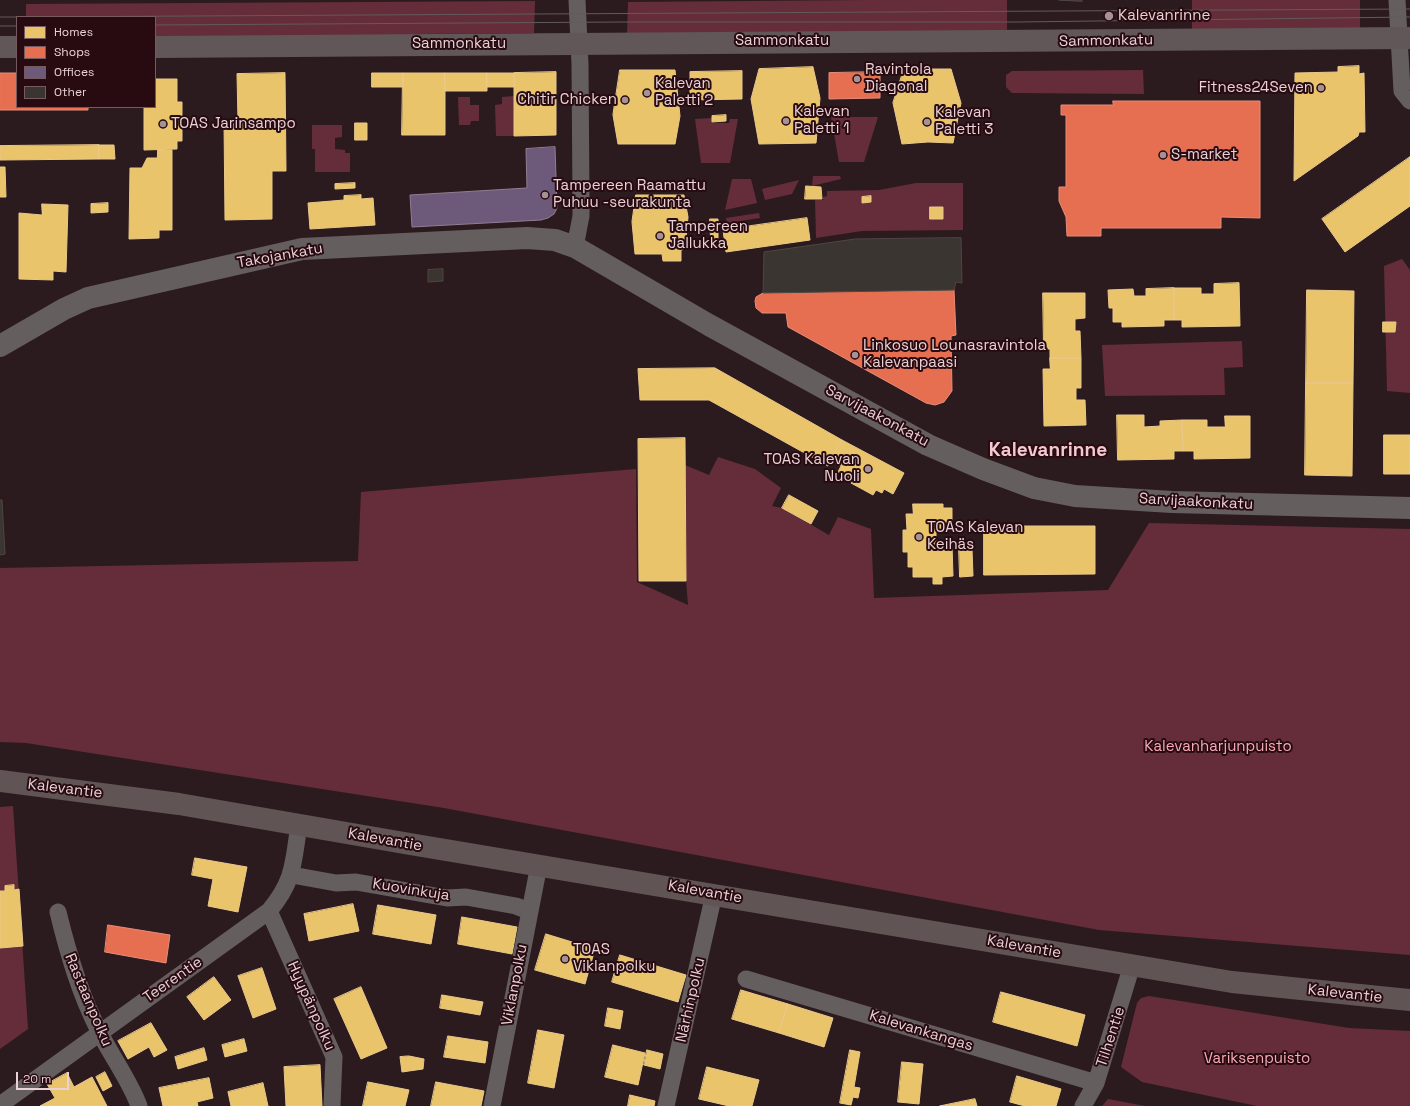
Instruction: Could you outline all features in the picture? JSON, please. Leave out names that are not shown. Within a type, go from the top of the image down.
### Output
[{"type":"main road","name":"Sammonkatu","points":[[156,47],[580,43],[1403,31]]},
{"type":"main road","points":[[0,47],[16,46]]},
{"type":"main road","name":"Kalevantie","points":[[0,781],[171,803],[1232,982],[1410,1000]]},
{"type":"street","points":[[575,246],[581,216],[582,200],[578,0]]},
{"type":"street","points":[[1397,0],[1403,31],[1402,91],[1410,102]]},
{"type":"street","name":"Takojankatu","points":[[0,346],[64,309],[88,298],[302,249],[527,238],[555,240],[575,246]]},
{"type":"street","name":"Sarvijaakonkatu","points":[[575,246],[709,325],[928,445],[983,469],[1034,488],[1075,496],[1172,502],[1410,508]]},
{"type":"street","name":"Teerentie","points":[[0,1105],[99,1032],[269,911],[281,897],[292,875],[299,825]]},
{"type":"street","name":"Viklanpolku","points":[[492,1106],[539,865]]},
{"type":"street","name":"Kuovinkuja","points":[[292,875],[336,883],[356,882],[447,898],[466,897],[516,906],[529,911]]},
{"type":"street","name":"Närhinpolku","points":[[666,1106],[714,894]]},
{"type":"street","name":"Hyypänpolku","points":[[269,911],[334,1057],[332,1106]]},
{"type":"street","name":"Rastaanpolku","points":[[58,912],[65,944],[75,974],[99,1032],[139,1106]]},
{"type":"street","name":"Tilhentie","points":[[1083,1106],[1096,1083],[1132,965]]},
{"type":"street","name":"Kalevankangas","points":[[746,979],[1096,1083]]},
{"type":"green space","points":[[1007,0],[1007,35],[627,35],[628,2]]},
{"type":"green space","points":[[1192,0],[1360,0],[1360,29],[1192,33]]},
{"type":"green space","points":[[535,1],[534,33],[424,34],[376,38],[156,40],[156,16],[26,16],[26,4]]},
{"type":"green space","points":[[1143,70],[1144,94],[1012,93],[1006,87],[1006,75],[1012,71]]},
{"type":"green space","points":[[514,96],[514,136],[496,136],[495,105],[502,104],[502,97]]},
{"type":"green space","points":[[458,97],[470,97],[470,105],[479,105],[479,121],[471,121],[470,125],[459,125]]},
{"type":"green space","points":[[831,117],[878,117],[864,162],[839,162]]},
{"type":"green space","points":[[712,118],[712,123],[729,123],[730,119],[738,119],[730,163],[701,163],[695,119]]},
{"type":"green space","points":[[312,125],[342,125],[342,137],[335,138],[335,149],[345,150],[345,153],[350,153],[350,172],[315,172],[315,149],[312,149]]},
{"type":"green space","points":[[813,176],[840,176],[841,179],[812,186]]},
{"type":"green space","points":[[732,179],[751,179],[757,203],[725,210]]},
{"type":"green space","points":[[799,180],[792,194],[765,200],[762,189]]},
{"type":"green space","points":[[916,183],[963,183],[963,230],[862,231],[816,238],[815,200],[823,200],[823,197],[827,196],[827,191],[879,190]]},
{"type":"green space","points":[[759,213],[760,218],[727,223],[726,218]]},
{"type":"green space","points":[[1402,259],[1410,270],[1410,393],[1387,391],[1384,266]]},
{"type":"green space","points":[[1242,341],[1243,367],[1224,368],[1225,395],[1105,396],[1102,345]]},
{"type":"green space","name":"Kalevanharjunpuisto","points":[[718,457],[755,469],[781,488],[772,506],[782,508],[829,535],[838,517],[871,529],[874,598],[1108,590],[1149,523],[1410,529],[1410,955],[1099,930],[444,808],[26,743],[0,742],[0,568],[358,561],[361,492],[636,469],[637,582],[688,605],[686,581],[685,465],[709,475]]},
{"type":"green space","points":[[13,806],[28,1029],[0,1049],[0,807]]},
{"type":"green space","name":"Variksenpuisto","points":[[1149,996],[1349,1028],[1410,1031],[1410,1106],[1257,1106],[1142,1082],[1121,1067],[1137,1003],[1141,998]]},
{"type":"green space","points":[[1108,1099],[1145,1106],[1102,1106]]},
{"type":"building: Homes","points":[[1359,66],[1359,74],[1364,73],[1365,132],[1359,132],[1358,136],[1294,181],[1295,73],[1338,72],[1338,67]]},
{"type":"building: Homes","name":"Kalevan Paletti 1","points":[[813,67],[820,98],[816,143],[759,144],[751,99],[759,69]]},
{"type":"building: Homes","name":"Kalevan Paletti 3","points":[[904,69],[951,69],[961,103],[953,143],[928,142],[902,144],[893,103]]},
{"type":"building: Homes","name":"Kalevan Paletti 2","points":[[620,70],[675,70],[680,116],[675,144],[618,144],[613,115]]},
{"type":"building: Homes","points":[[742,71],[742,99],[690,100],[690,72]]},
{"type":"building: Homes","points":[[556,72],[556,135],[514,136],[514,73]]},
{"type":"building: Homes","points":[[285,73],[286,171],[272,171],[272,219],[225,220],[224,121],[238,121],[237,74]]},
{"type":"building: Homes","points":[[372,73],[403,73],[403,87],[372,87]]},
{"type":"building: Homes","points":[[403,73],[445,73],[445,135],[402,135]]},
{"type":"building: Homes","points":[[445,73],[487,73],[487,91],[445,91]]},
{"type":"building: Homes","points":[[487,73],[514,73],[514,87],[487,87]]},
{"type":"building: Homes","name":"TOAS Jarinsampo","points":[[156,79],[177,79],[177,102],[182,102],[182,141],[177,141],[177,149],[144,150],[144,108],[156,108]]},
{"type":"building: Homes","points":[[726,115],[726,121],[712,122],[712,116]]},
{"type":"building: Homes","points":[[355,123],[367,123],[367,140],[355,140]]},
{"type":"building: Homes","points":[[99,145],[99,159],[0,160],[0,146]]},
{"type":"building: Homes","points":[[99,145],[114,145],[115,159],[99,159]]},
{"type":"building: Homes","points":[[158,150],[172,150],[172,230],[159,230],[159,238],[129,239],[130,168],[142,168],[147,158],[157,158]]},
{"type":"building: Homes","points":[[1410,157],[1410,206],[1345,252],[1322,219]]},
{"type":"building: Homes","points":[[0,167],[5,167],[6,197],[0,197]]},
{"type":"building: Homes","points":[[355,183],[355,188],[335,189],[335,184]]},
{"type":"building: Homes","points":[[806,186],[821,187],[822,199],[805,199]]},
{"type":"building: Homes","points":[[361,195],[361,199],[373,198],[375,225],[310,229],[308,203],[344,200],[344,196]]},
{"type":"building: Homes","name":"Tampereen Jallukka","points":[[636,195],[684,195],[688,217],[685,249],[681,250],[681,261],[663,261],[662,254],[635,254],[632,222]]},
{"type":"building: Homes","points":[[871,196],[871,202],[862,203],[862,197]]},
{"type":"building: Homes","points":[[108,203],[108,212],[91,213],[91,204]]},
{"type":"building: Homes","points":[[42,204],[68,205],[66,272],[53,271],[53,280],[19,279],[19,213],[42,215]]},
{"type":"building: Homes","points":[[930,207],[943,207],[943,219],[930,219]]},
{"type":"building: Homes","points":[[807,218],[810,240],[726,252],[723,230]]},
{"type":"building: Homes","points":[[710,219],[718,219],[718,239],[711,239]]},
{"type":"building: Homes","points":[[1239,283],[1240,326],[1182,327],[1182,320],[1174,320],[1174,288],[1201,288],[1201,294],[1214,294],[1214,284]]},
{"type":"building: Homes","points":[[1174,288],[1174,320],[1164,320],[1164,326],[1122,327],[1122,322],[1113,322],[1113,308],[1109,308],[1108,290],[1133,289],[1134,296],[1146,296],[1146,289]]},
{"type":"building: Homes","points":[[1307,290],[1354,291],[1353,383],[1306,383]]},
{"type":"building: Homes","points":[[1043,293],[1085,293],[1085,318],[1075,319],[1075,331],[1080,331],[1081,358],[1050,358],[1050,349],[1044,349]]},
{"type":"building: Homes","points":[[1383,322],[1396,322],[1395,332],[1383,332]]},
{"type":"building: Homes","points":[[1050,358],[1081,358],[1081,388],[1076,388],[1076,400],[1085,400],[1086,425],[1044,426],[1043,369],[1050,369]]},
{"type":"building: Homes","points":[[715,368],[842,440],[828,466],[709,400],[640,400],[638,369]]},
{"type":"building: Homes","points":[[1306,383],[1353,383],[1352,476],[1305,475]]},
{"type":"building: Homes","points":[[1117,415],[1144,415],[1144,427],[1160,426],[1160,421],[1182,420],[1183,451],[1174,451],[1174,459],[1118,460]]},
{"type":"building: Homes","points":[[1225,416],[1250,416],[1250,458],[1194,459],[1194,451],[1183,451],[1182,420],[1207,420],[1207,427],[1225,427]]},
{"type":"building: Homes","points":[[1384,435],[1410,435],[1410,474],[1384,474]]},
{"type":"building: Homes","points":[[685,438],[686,581],[639,581],[638,439]]},
{"type":"building: Homes","name":"TOAS Kalevan Nuoli","points":[[842,440],[904,473],[893,494],[884,489],[882,493],[876,490],[873,495],[851,483],[853,480],[838,472],[841,466],[831,461]]},
{"type":"building: Homes","points":[[789,495],[818,511],[811,524],[782,508]]},
{"type":"building: Homes","name":"TOAS Kalevan Keihäs","points":[[913,504],[943,504],[943,508],[952,508],[952,530],[936,530],[936,545],[952,545],[953,576],[942,577],[942,584],[933,584],[933,577],[913,577],[913,567],[908,567],[908,552],[903,552],[903,530],[907,530],[906,514],[913,514]]},
{"type":"building: Homes","points":[[984,526],[1095,526],[1095,574],[984,575]]},
{"type":"building: Homes","points":[[959,549],[972,549],[973,576],[960,577]]},
{"type":"building: Homes","points":[[195,858],[247,867],[238,912],[208,906],[213,879],[192,875]]},
{"type":"building: Homes","points":[[14,885],[14,890],[19,889],[23,946],[0,948],[0,891],[5,891],[5,886]]},
{"type":"building: Homes","points":[[353,904],[359,931],[309,941],[304,914]]},
{"type":"building: Homes","points":[[378,905],[436,915],[431,944],[373,934]]},
{"type":"building: Homes","points":[[462,917],[517,927],[512,954],[458,944]]},
{"type":"building: Homes","name":"TOAS Viklanpolku","points":[[546,934],[595,949],[585,984],[535,970]]},
{"type":"building: Homes","points":[[620,955],[686,975],[678,1002],[612,982]]},
{"type":"building: Homes","points":[[262,968],[276,1009],[253,1018],[238,976]]},
{"type":"building: Homes","points":[[214,977],[231,1000],[204,1020],[187,997]]},
{"type":"building: Homes","points":[[361,987],[387,1048],[361,1059],[334,999]]},
{"type":"building: Homes","points":[[741,990],[788,1004],[779,1033],[732,1019]]},
{"type":"building: Homes","points":[[1001,992],[1085,1015],[1077,1046],[993,1022]]},
{"type":"building: Homes","points":[[442,995],[483,1002],[480,1015],[440,1008]]},
{"type":"building: Homes","points":[[788,1004],[833,1018],[824,1047],[779,1033]]},
{"type":"building: Homes","points":[[608,1008],[623,1011],[620,1029],[605,1026]]},
{"type":"building: Homes","points":[[151,1023],[167,1050],[154,1057],[149,1047],[128,1059],[118,1041]]},
{"type":"building: Homes","points":[[538,1030],[564,1035],[554,1088],[528,1083]]},
{"type":"building: Homes","points":[[448,1036],[488,1042],[485,1063],[444,1057]]},
{"type":"building: Homes","points":[[244,1039],[247,1051],[225,1057],[222,1045]]},
{"type":"building: Homes","points":[[613,1045],[645,1053],[638,1085],[605,1077]]},
{"type":"building: Homes","points":[[204,1048],[207,1060],[178,1069],[175,1057]]},
{"type":"building: Homes","points":[[647,1050],[663,1054],[660,1069],[644,1065]]},
{"type":"building: Homes","points":[[850,1050],[860,1052],[854,1087],[860,1088],[858,1098],[853,1097],[851,1105],[840,1103]]},
{"type":"building: Homes","points":[[409,1056],[424,1059],[423,1069],[402,1072],[400,1057]]},
{"type":"building: Homes","points":[[902,1062],[923,1064],[919,1104],[898,1102]]},
{"type":"building: Homes","points":[[320,1065],[322,1106],[286,1106],[284,1067]]},
{"type":"building: Homes","points":[[707,1067],[759,1080],[752,1106],[729,1106],[699,1099]]},
{"type":"building: Homes","points":[[105,1072],[112,1086],[103,1091],[96,1077]]},
{"type":"building: Homes","points":[[67,1073],[74,1087],[92,1077],[107,1106],[40,1106],[55,1098],[47,1084]]},
{"type":"building: Homes","points":[[1017,1076],[1061,1089],[1056,1106],[1025,1106],[1010,1102]]},
{"type":"building: Homes","points":[[209,1078],[213,1098],[197,1102],[198,1106],[163,1106],[159,1088]]},
{"type":"building: Homes","points":[[368,1082],[409,1090],[405,1106],[363,1106]]},
{"type":"building: Homes","points":[[436,1082],[484,1091],[481,1106],[431,1106]]},
{"type":"building: Homes","points":[[263,1083],[268,1106],[231,1106],[228,1092]]},
{"type":"building: Homes","points":[[630,1095],[655,1101],[654,1106],[628,1106]]},
{"type":"building: Homes","points":[[975,1099],[977,1106],[940,1106]]},
{"type":"building: Shops","points":[[880,72],[880,98],[829,99],[829,73]]},
{"type":"building: Shops","points":[[0,73],[16,73],[16,108],[88,108],[88,110],[0,110]]},
{"type":"building: Shops","name":"S-market","points":[[1113,101],[1260,101],[1260,218],[1221,217],[1221,228],[1101,228],[1101,236],[1067,236],[1066,217],[1059,201],[1059,187],[1066,187],[1066,115],[1061,115],[1061,105],[1113,105]]},
{"type":"building: Shops","points":[[954,290],[956,335],[951,336],[952,391],[944,402],[935,405],[926,403],[788,327],[786,313],[762,313],[756,308],[755,301],[756,297],[763,293]]},
{"type":"building: Shops","points":[[108,925],[170,935],[166,963],[105,952]]},
{"type":"building: Offices","points":[[555,147],[557,208],[554,214],[548,218],[541,220],[412,227],[410,195],[527,188],[526,149]]},
{"type":"building: Other","points":[[1059,0],[1082,0],[1082,1]]},
{"type":"building: Other","points":[[961,238],[962,283],[956,282],[954,290],[763,293],[764,252],[855,239]]},
{"type":"building: Other","points":[[443,269],[443,281],[428,282],[428,270]]},
{"type":"building: Other","points":[[0,500],[2,500],[5,554],[0,555]]},
{"type":"tram line","points":[[156,16],[1410,9]]},
{"type":"tram line","points":[[0,17],[16,17]]},
{"type":"tram line","points":[[156,25],[621,22],[1018,22],[1410,17]]},
{"type":"tram line","points":[[0,26],[16,26]]},
{"type":"place","name":"Kalevanrinne","points":[[1109,16]]},
{"type":"place","name":"Ravintola Diagonal","points":[[857,79]]},
{"type":"place","name":"Fitness24Seven","points":[[1321,88]]},
{"type":"place","name":"Kalevan Paletti 2","points":[[647,93]]},
{"type":"place","name":"Chitir Chicken","points":[[625,100]]},
{"type":"place","name":"Kalevan Paletti 1","points":[[786,121]]},
{"type":"place","name":"Kalevan Paletti 3","points":[[927,122]]},
{"type":"place","name":"TOAS Jarinsampo","points":[[163,124]]},
{"type":"place","name":"S-market","points":[[1163,155]]},
{"type":"place","name":"Tampereen Raamattu Puhuu -seurakunta","points":[[545,195]]},
{"type":"place","name":"Tampereen Jallukka","points":[[660,236]]},
{"type":"place","name":"Linkosuo Lounasravintola Kalevanpaasi","points":[[855,355]]},
{"type":"place","name":"TOAS Kalevan Nuoli","points":[[868,469]]},
{"type":"place","name":"TOAS Kalevan Keihäs","points":[[919,537]]},
{"type":"place","name":"TOAS Viklanpolku","points":[[565,959]]},
{"type":"district","name":"Kalevanrinne","points":[[1048,451]]}]
